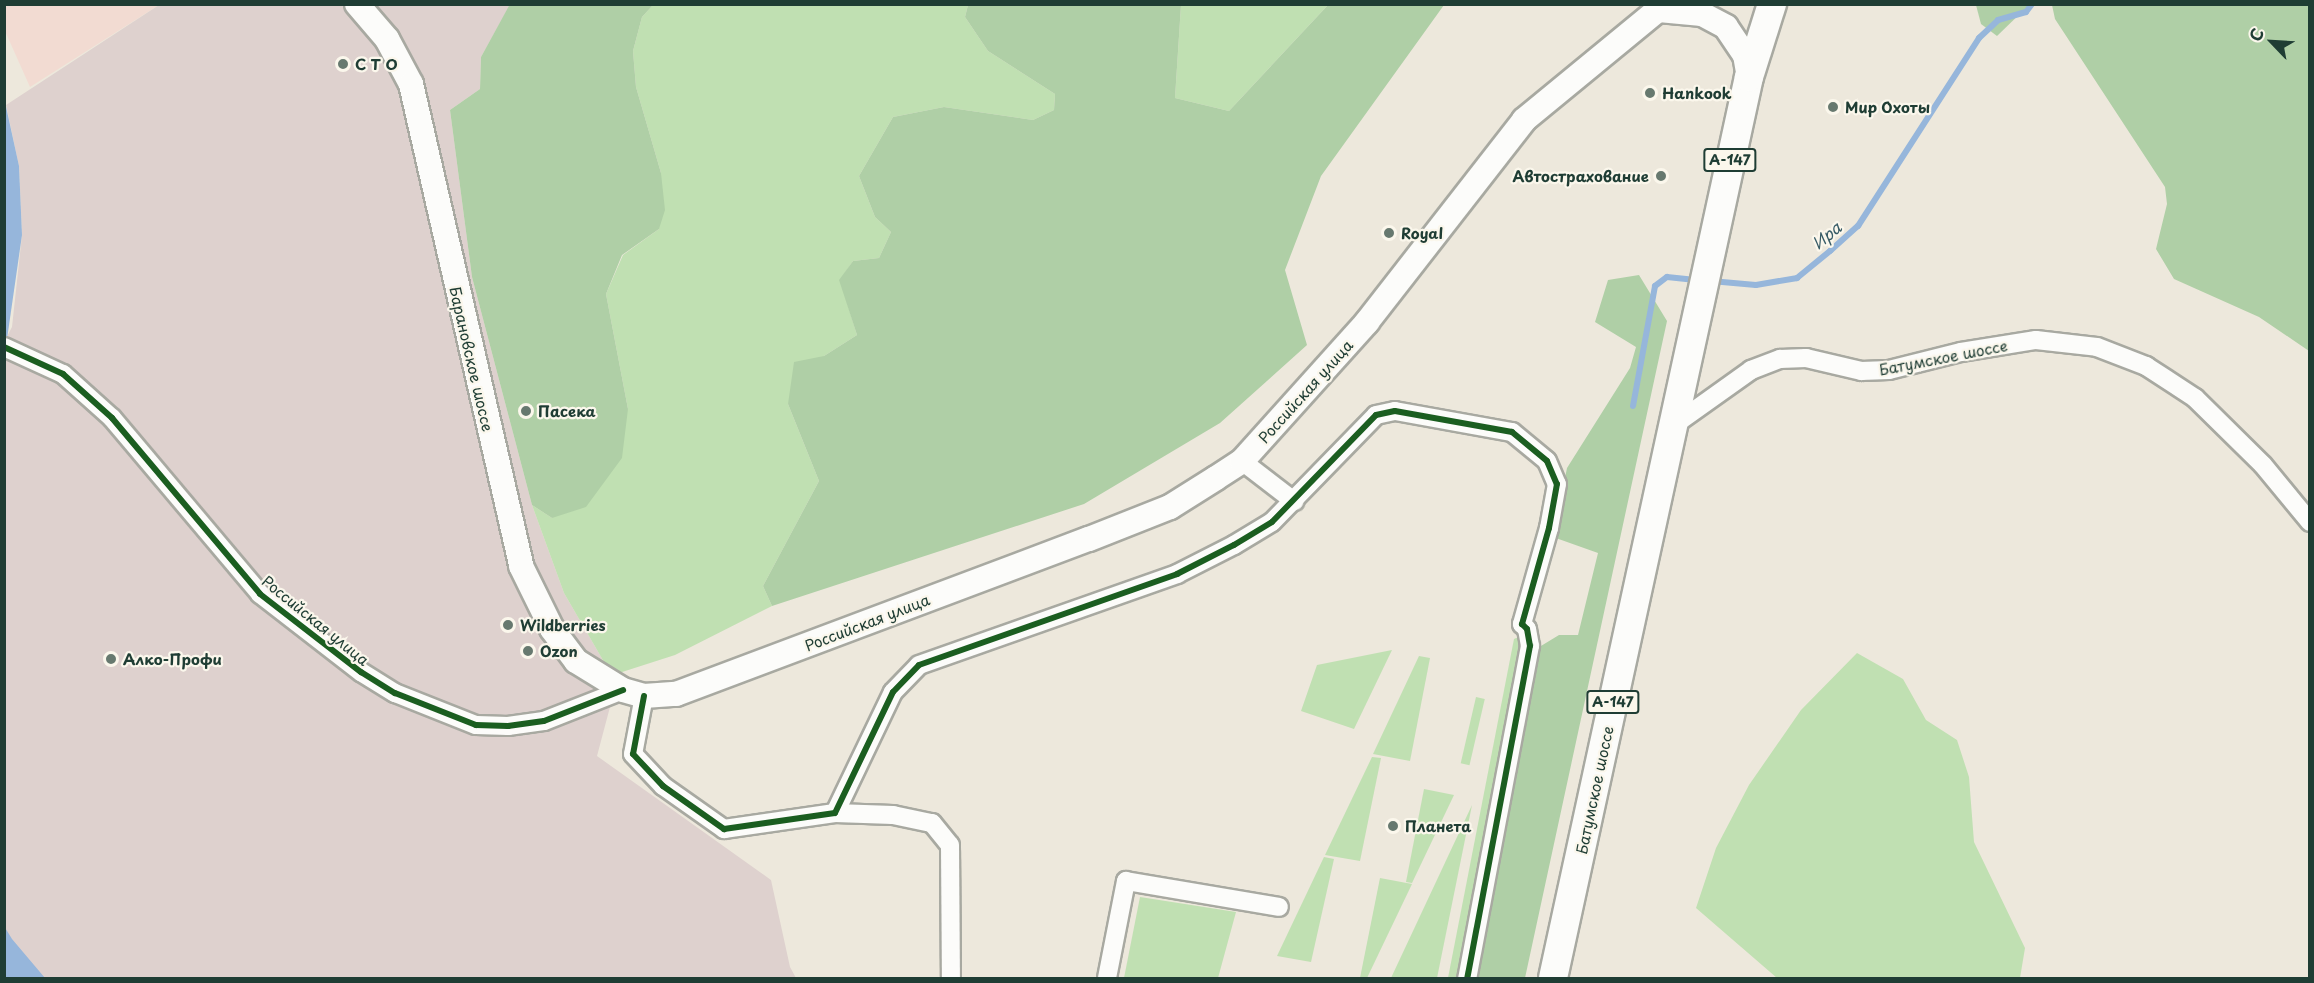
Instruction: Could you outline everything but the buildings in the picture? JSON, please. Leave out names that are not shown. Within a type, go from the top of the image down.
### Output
[{"type":"highway","name":"Батумское шоссе","points":[[1553,978],[1749,77],[1772,4]]},
{"type":"main road","name":"Барановское шоссе","points":[[357,4],[387,39],[411,84],[521,566],[552,629],[576,661],[633,693]]},
{"type":"main road","name":"Российская улица","points":[[633,693],[676,693],[1170,507],[1242,460],[1367,322],[1524,120],[1667,6]]},
{"type":"main road","points":[[1667,6],[1702,14],[1726,27],[1744,55],[1749,77]]},
{"type":"street","name":"Батумское шоссе","points":[[1674,425],[1751,370],[1780,359],[1806,358],[1861,371],[1889,370],[1961,351],[2036,340],[2097,347],[2146,366],[2195,398],[2263,465],[2310,522]]},
{"type":"street","name":"Российская улица","points":[[4,347],[63,374],[112,418],[260,594],[361,672],[395,693],[476,725],[508,726],[544,721],[633,693]]},
{"type":"street","points":[[834,813],[893,692],[920,665],[1177,574],[1272,522],[1376,416],[1395,411],[1512,432],[1547,461],[1557,484],[1549,528],[1521,624],[1527,629],[1530,646],[1467,978]]},
{"type":"street","points":[[1242,460],[1293,501]]},
{"type":"street","points":[[633,693],[633,754],[671,793],[723,829],[834,813],[893,814],[932,823],[950,845],[951,978]]},
{"type":"street","points":[[1107,978],[1126,881],[1279,907]]},
{"type":"shaded area","points":[[4,5],[159,5],[30,87],[5,31]]},
{"type":"shaded area","points":[[159,5],[510,5],[481,57],[480,89],[450,110],[472,277],[532,505],[564,593],[604,662],[619,673],[597,756],[771,880],[790,967],[796,978],[5,978],[4,342],[12,327],[22,235],[19,166],[6,105]]},
{"type":"green space","points":[[510,4],[653,5],[642,17],[633,51],[636,87],[661,173],[665,210],[659,229],[622,255],[606,294],[628,409],[622,458],[586,507],[552,518],[532,505],[472,277],[450,110],[480,89],[481,57]]},
{"type":"green space","points":[[1976,4],[2029,5],[1997,36],[1981,24]]},
{"type":"green space","points":[[653,5],[968,5],[965,17],[988,51],[1055,94],[1054,110],[1033,120],[944,107],[893,117],[859,176],[875,217],[891,232],[879,258],[853,261],[840,280],[857,335],[824,356],[788,404],[819,481],[763,586],[772,606],[675,655],[619,673],[604,662],[564,593],[532,505],[552,518],[628,409],[606,294],[623,255],[659,229],[661,173],[636,87],[633,51],[642,17]]},
{"type":"green space","points":[[968,5],[1181,5],[1175,98],[1229,111],[1328,5],[1444,5],[1321,176],[1285,270],[1307,345],[1220,423],[1084,504],[772,606],[763,586],[819,481],[788,404],[794,362],[824,356],[857,335],[839,280],[853,261],[879,258],[891,232],[875,217],[859,176],[893,117],[944,107],[1033,120],[1054,110],[1055,94],[988,51],[965,17]]},
{"type":"green space","points":[[1181,5],[1328,5],[1229,111],[1175,98]]},
{"type":"green space","points":[[2052,5],[2309,5],[2309,351],[2259,317],[2174,279],[2156,249],[2167,204],[2165,187],[2055,19]]},
{"type":"green space","points":[[1639,275],[1667,321],[1525,978],[1473,978],[1536,649],[1559,635],[1578,635],[1598,553],[1553,537],[1567,468],[1630,368],[1636,347],[1595,322],[1608,280]]},
{"type":"green space","points":[[1523,635],[1458,978],[1448,978],[1514,639]]},
{"type":"green space","points":[[1392,650],[1354,729],[1301,711],[1317,665]]},
{"type":"green space","points":[[1857,653],[1903,679],[1926,720],[1957,740],[1969,777],[1974,842],[2025,948],[2020,978],[1777,978],[1696,908],[1716,848],[1749,785],[1801,710]]},
{"type":"green space","points":[[1419,656],[1430,658],[1410,761],[1373,754]]},
{"type":"green space","points":[[1476,697],[1485,699],[1469,765],[1461,763]]},
{"type":"green space","points":[[1372,757],[1381,758],[1360,861],[1325,855]]},
{"type":"green space","points":[[1424,789],[1454,795],[1412,883],[1406,882]]},
{"type":"green space","points":[[1472,805],[1437,978],[1391,978]]},
{"type":"green space","points":[[1324,857],[1334,859],[1311,962],[1277,956]]},
{"type":"green space","points":[[1380,878],[1412,884],[1367,978],[1360,978]]},
{"type":"green space","points":[[1140,897],[1236,912],[1218,978],[1124,978]]},
{"type":"water","points":[[5,102],[19,166],[22,235],[5,353]]},
{"type":"water","points":[[4,926],[12,939],[45,978],[5,978]]},
{"type":"waterway","name":"Ира","points":[[1711,281],[1756,285],[1797,278],[1830,251],[1858,226],[1979,38],[1998,20],[2026,12],[2032,4]]},
{"type":"waterway","name":"Ира","points":[[1633,406],[1655,286],[1667,277],[1698,280]]},
{"type":"cycle path","points":[[4,347],[63,374],[112,418],[260,594],[361,672],[395,693],[476,725],[508,726],[544,721],[623,690]]},
{"type":"cycle path","points":[[644,696],[633,754],[663,786],[724,829],[835,813],[893,692],[919,665],[1177,574],[1234,545],[1272,522],[1376,415],[1395,411],[1512,432],[1547,461],[1557,484],[1549,528],[1522,624],[1527,629],[1530,646],[1467,978]]},
{"type":"place","name":"С Т О","points":[[343,64]]},
{"type":"place","name":"Hankook","points":[[1650,93]]},
{"type":"place","name":"Мир Охоты","points":[[1833,107]]},
{"type":"place","name":"Автострахование","points":[[1661,176]]},
{"type":"place","name":"Royal","points":[[1389,233]]},
{"type":"place","name":"Пасека","points":[[526,411]]},
{"type":"place","name":"Wildberries","points":[[508,625]]},
{"type":"place","name":"Ozon","points":[[528,651]]},
{"type":"place","name":"Алко-Профи","points":[[111,659]]},
{"type":"place","name":"Планета","points":[[1393,826]]}]
